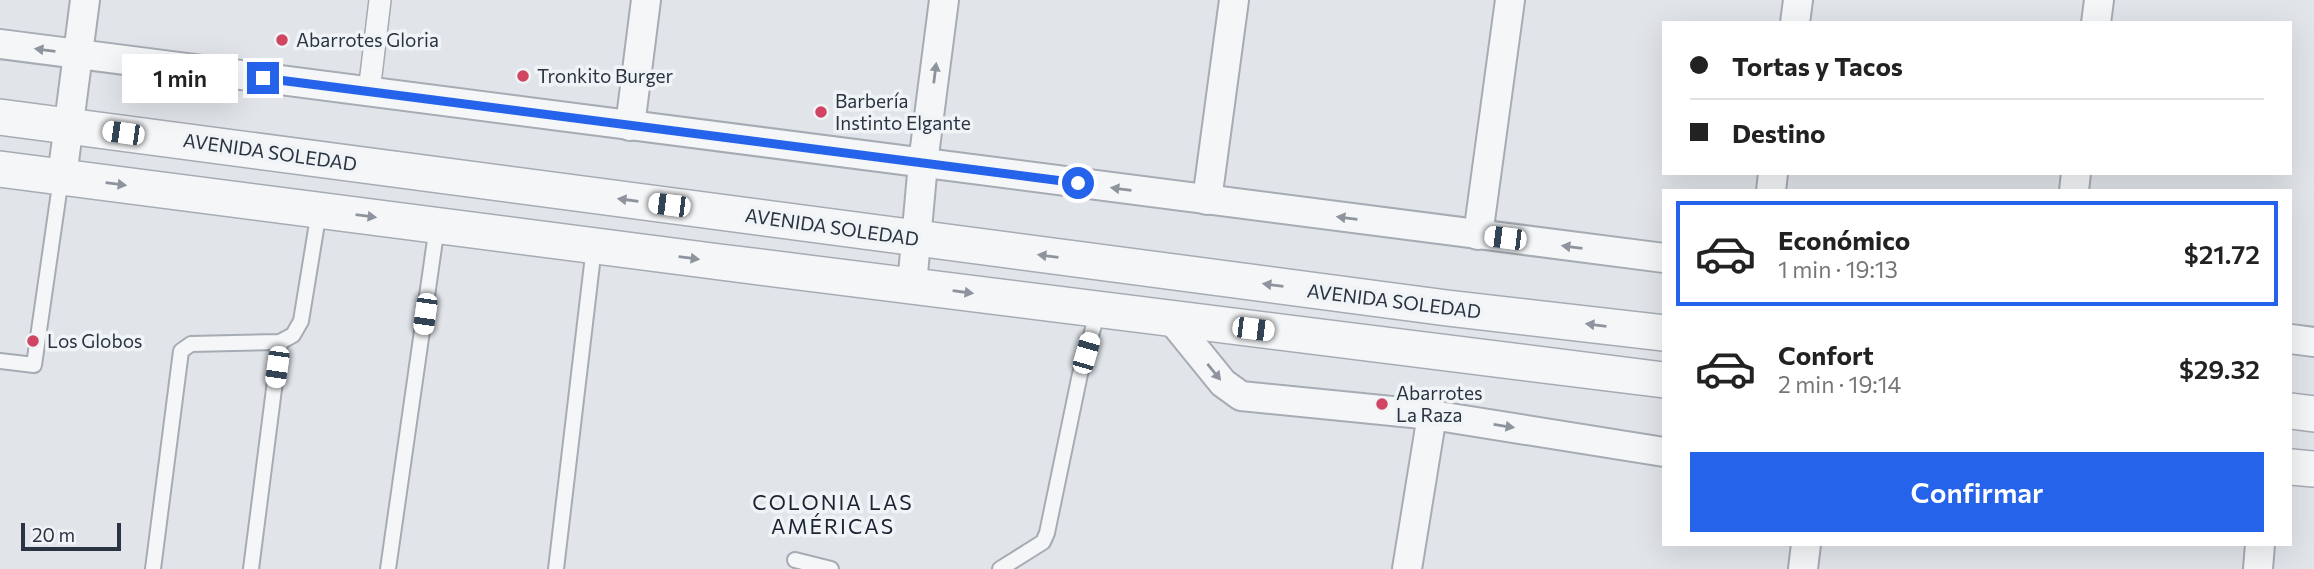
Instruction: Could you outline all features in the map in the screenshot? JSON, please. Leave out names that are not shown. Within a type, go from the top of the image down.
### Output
[{"type":"street","points":[[62,177],[85,0]]},
{"type":"street","points":[[369,92],[380,0]]},
{"type":"street","points":[[630,126],[646,0]]},
{"type":"street","points":[[912,285],[923,163],[944,0]]},
{"type":"street","points":[[1207,200],[1234,0]]},
{"type":"street","points":[[1478,235],[1510,0]]},
{"type":"street","points":[[1795,21],[1798,0]]},
{"type":"street","points":[[2096,21],[2099,0]]},
{"type":"street","points":[[0,44],[1662,258]]},
{"type":"street","name":"AVENIDA SOLEDAD","points":[[0,117],[1447,308],[1662,333]]},
{"type":"street","points":[[0,169],[1662,380]]},
{"type":"street","points":[[1171,319],[1223,383],[1241,396],[1432,415],[1662,452]]},
{"type":"street","points":[[2292,339],[2314,342]]},
{"type":"street","points":[[2292,411],[2314,414]]},
{"type":"street","points":[[1407,569],[1432,415]]},
{"type":"street","points":[[2292,467],[2314,469]]},
{"type":"street","points":[[1803,569],[1806,546]]},
{"type":"street","points":[[2258,569],[2260,546]]},
{"type":"lane","points":[[0,361],[34,365],[62,177]]},
{"type":"lane","points":[[153,569],[181,351],[191,344],[281,342],[293,335],[301,321],[320,210]]},
{"type":"lane","points":[[388,569],[437,225]]},
{"type":"lane","points":[[556,569],[595,246]]},
{"type":"lane","points":[[1000,569],[1043,542],[1047,533],[1080,374],[1098,309]]},
{"type":"lane","points":[[251,569],[281,342]]},
{"type":"lane","points":[[795,560],[831,569]]},
{"type":"place","name":"Abarrotes Gloria","points":[[282,40]]},
{"type":"place","name":"Tronkito Burger","points":[[523,76]]},
{"type":"place","name":"Barbería Instinto Elgante","points":[[821,112]]},
{"type":"place","name":"Los Globos","points":[[33,341]]},
{"type":"place","name":"Abarrotes La Raza","points":[[1382,404]]},
{"type":"district","name":"COLONIA LAS AMÉRICAS","points":[[833,515]]},
{"type":"route","points":[[263,78],[1078,183]]}]
